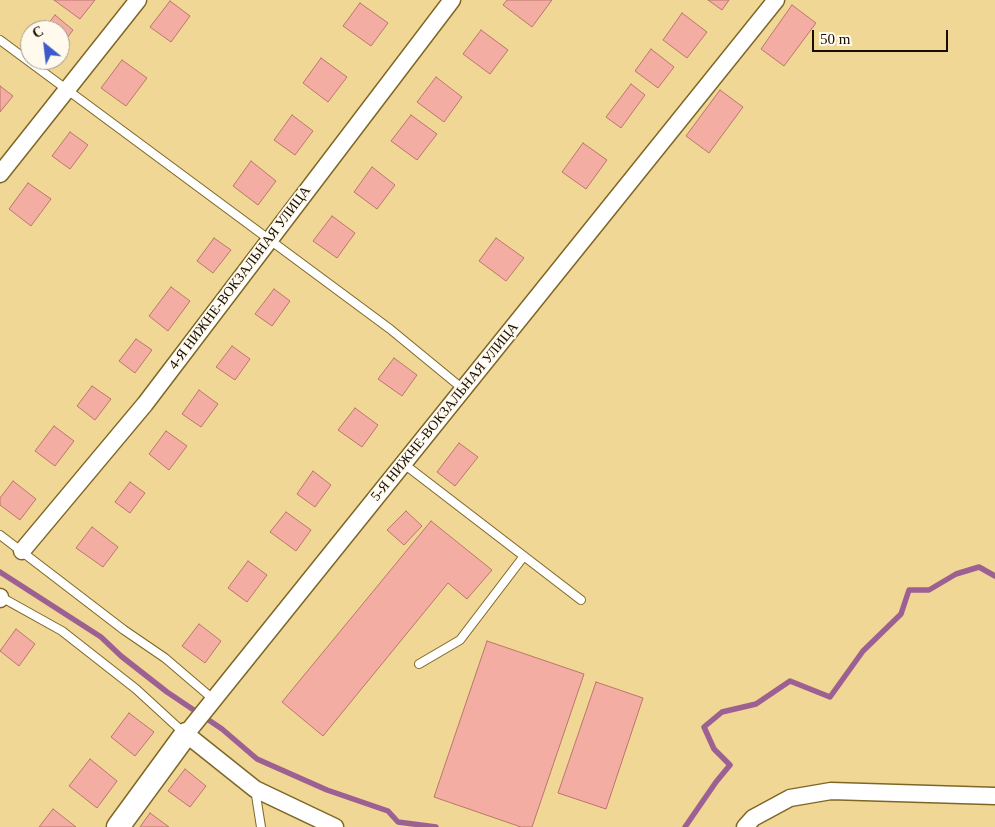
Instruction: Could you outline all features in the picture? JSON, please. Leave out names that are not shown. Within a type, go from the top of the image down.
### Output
[{"type":"street","points":[[0,174],[138,0]]},
{"type":"street","name":"4-Я НИЖНЕ-ВОКЗАЛЬНАЯ УЛИЦА","points":[[22,551],[145,404],[452,0]]},
{"type":"street","name":"5-Я НИЖНЕ-ВОКЗАЛЬНАЯ УЛИЦА","points":[[118,827],[213,699],[776,0]]},
{"type":"street","points":[[186,734],[255,789],[335,827]]},
{"type":"street","points":[[745,827],[754,818],[790,798],[831,791],[995,796]]},
{"type":"lane","points":[[0,40],[390,329],[463,389]]},
{"type":"lane","points":[[404,464],[581,600]]},
{"type":"lane","points":[[0,535],[124,630],[165,658],[213,699]]},
{"type":"lane","points":[[419,664],[460,640],[524,556]]},
{"type":"lane","points":[[0,598],[62,631],[136,689],[186,734]]},
{"type":"lane","points":[[255,789],[261,827]]},
{"type":"building","points":[[54,0],[95,0],[80,19]]},
{"type":"building","points":[[507,0],[552,0],[532,27],[503,5]]},
{"type":"building","points":[[708,0],[729,0],[722,10]]},
{"type":"building","points":[[170,1],[190,16],[171,42],[150,27]]},
{"type":"building","points":[[360,3],[388,23],[371,46],[343,26]]},
{"type":"building","points":[[792,5],[816,23],[784,66],[761,49]]},
{"type":"building","points":[[682,13],[707,32],[687,58],[663,40]]},
{"type":"building","points":[[55,15],[61,20],[51,20]]},
{"type":"building","points":[[481,30],[508,50],[490,74],[463,54]]},
{"type":"building","points":[[651,49],[674,67],[658,88],[635,71]]},
{"type":"building","points":[[321,58],[347,77],[328,102],[303,83]]},
{"type":"building","points":[[122,60],[147,78],[126,106],[101,88]]},
{"type":"building","points":[[436,77],[462,97],[444,122],[417,102]]},
{"type":"building","points":[[631,84],[645,95],[621,128],[606,117]]},
{"type":"building","points":[[0,86],[13,96],[0,112]]},
{"type":"building","points":[[720,90],[743,107],[709,153],[686,136]]},
{"type":"building","points":[[292,115],[313,131],[295,155],[274,140]]},
{"type":"building","points":[[411,115],[437,134],[417,160],[391,141]]},
{"type":"building","points":[[70,132],[88,145],[70,169],[52,156]]},
{"type":"building","points":[[583,143],[607,160],[586,189],[562,172]]},
{"type":"building","points":[[251,161],[276,181],[258,205],[233,186]]},
{"type":"building","points":[[372,167],[395,185],[377,209],[354,192]]},
{"type":"building","points":[[28,183],[51,199],[31,226],[9,209]]},
{"type":"building","points":[[332,216],[355,233],[337,258],[313,241]]},
{"type":"building","points":[[214,238],[231,250],[213,273],[197,261]]},
{"type":"building","points":[[496,238],[524,258],[506,281],[479,261]]},
{"type":"building","points":[[171,287],[190,301],[168,331],[149,316]]},
{"type":"building","points":[[274,289],[290,301],[272,326],[255,314]]},
{"type":"building","points":[[136,339],[152,350],[135,373],[119,361]]},
{"type":"building","points":[[232,346],[250,359],[235,380],[216,367]]},
{"type":"building","points":[[394,358],[417,375],[402,396],[378,379]]},
{"type":"building","points":[[92,386],[111,399],[95,420],[77,406]]},
{"type":"building","points":[[199,390],[218,404],[201,427],[182,414]]},
{"type":"building","points":[[355,408],[378,425],[362,447],[338,430]]},
{"type":"building","points":[[54,426],[74,441],[55,466],[35,451]]},
{"type":"building","points":[[166,431],[187,446],[169,470],[149,454]]},
{"type":"building","points":[[459,443],[478,457],[455,486],[437,472]]},
{"type":"building","points":[[313,471],[331,485],[315,507],[297,494]]},
{"type":"building","points":[[13,481],[36,499],[20,520],[0,505],[0,498]]},
{"type":"building","points":[[130,482],[145,493],[130,513],[115,502]]},
{"type":"building","points":[[406,511],[422,526],[404,545],[387,530]]},
{"type":"building","points":[[286,512],[311,530],[296,551],[270,532]]},
{"type":"building","points":[[431,521],[492,570],[467,599],[448,583],[323,736],[282,702]]},
{"type":"building","points":[[92,527],[118,547],[103,567],[76,548]]},
{"type":"building","points":[[248,561],[267,575],[247,602],[228,588]]},
{"type":"building","points":[[199,624],[221,641],[205,663],[182,646]]},
{"type":"building","points":[[16,629],[35,644],[19,666],[0,651]]},
{"type":"building","points":[[487,641],[584,674],[532,827],[521,827],[434,797]]},
{"type":"building","points":[[596,682],[643,698],[606,809],[558,793]]},
{"type":"building","points":[[129,713],[154,732],[135,756],[111,737]]},
{"type":"building","points":[[90,759],[117,781],[97,808],[69,786]]},
{"type":"building","points":[[185,769],[206,786],[190,807],[168,791]]},
{"type":"building","points":[[53,809],[76,827],[39,827]]},
{"type":"building","points":[[150,813],[169,827],[140,827]]},
{"type":"waterway","points":[[685,827],[730,765],[714,749],[704,727],[722,712],[756,704],[790,681],[830,697],[863,651],[901,614],[909,590],[929,590],[956,574],[979,567],[995,576]]},
{"type":"waterway","points":[[0,572],[101,637],[121,656],[167,692],[222,729],[257,759],[327,790],[388,811],[398,822],[436,827]]}]
